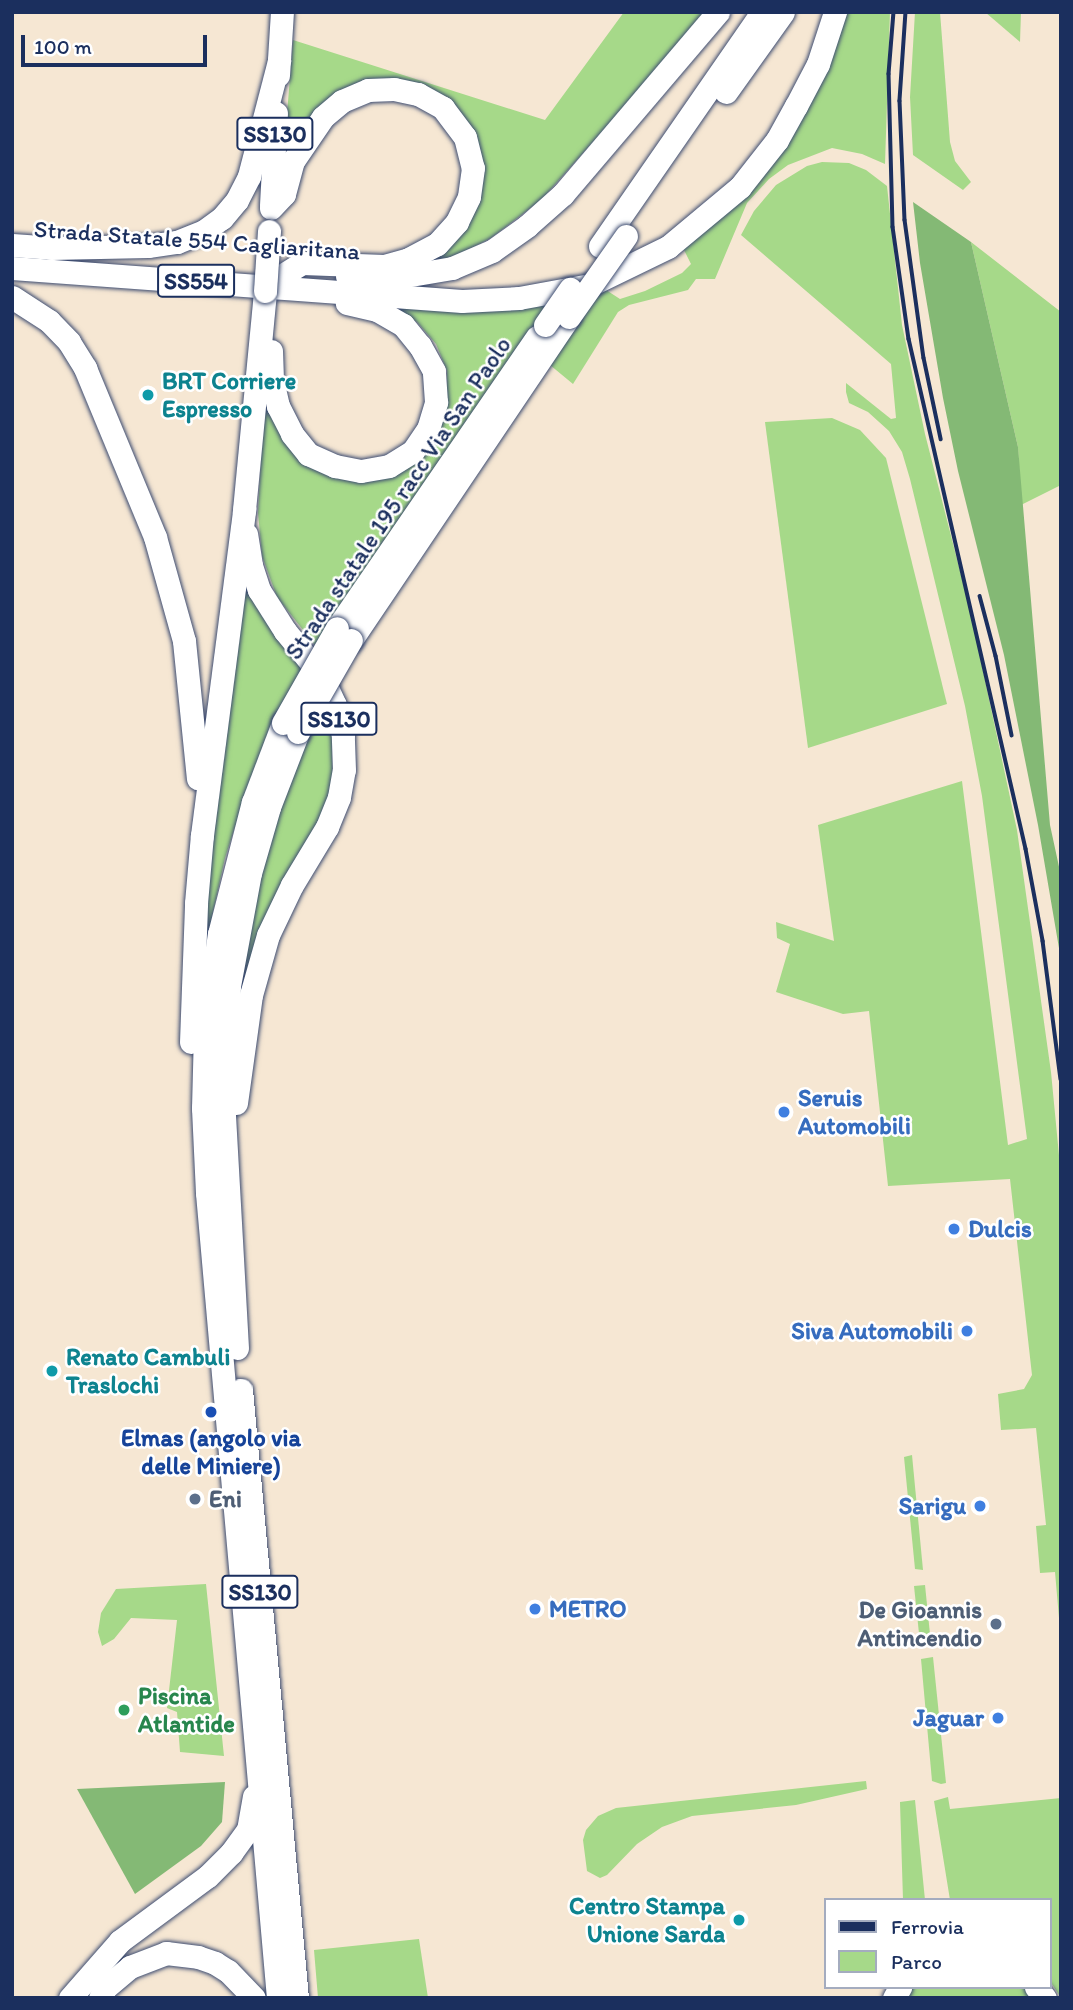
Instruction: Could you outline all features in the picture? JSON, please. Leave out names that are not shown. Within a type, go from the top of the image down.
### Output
[{"type":"highway","name":"SS130","points":[[217,1189],[197,1178],[192,971],[202,835],[244,510],[257,368],[266,332],[265,291],[282,12]]},
{"type":"highway","points":[[379,286],[452,268],[492,251],[527,226],[563,194],[718,12]]},
{"type":"highway","name":"Strada statale 195 racc Via San Paolo","points":[[217,1189],[225,1038],[237,937],[250,873],[290,728],[344,634],[545,325],[762,12]]},
{"type":"highway","name":"Strada statale 195 racc Via San Paolo","points":[[344,634],[783,12]]},
{"type":"highway","points":[[379,286],[462,301],[553,293],[590,285],[668,247],[740,187],[777,140],[818,64],[835,12]]},
{"type":"highway","points":[[12,245],[51,248],[148,246],[177,242],[204,231],[222,218],[237,200],[249,176],[279,61]]},
{"type":"highway","points":[[270,219],[284,194],[293,161],[323,117],[342,101],[368,90],[394,89],[418,94],[443,108],[465,137],[473,168],[469,197],[457,222],[437,244],[409,259],[384,266],[302,263],[285,273]]},
{"type":"highway","name":"Strada Statale 554 Cagliaritana","points":[[12,254],[285,273],[379,286]]},
{"type":"highway","name":"Strada Statale 554 Cagliaritana","points":[[12,268],[309,288],[379,286]]},
{"type":"highway","points":[[266,332],[278,406],[292,434],[308,454],[335,466],[361,471],[389,466],[413,451],[428,429],[436,402],[434,371],[420,346],[403,325],[377,310],[323,300],[309,288]]},
{"type":"highway","points":[[12,297],[49,321],[69,342],[85,368],[101,400],[155,537],[174,599],[184,641],[196,741],[196,809],[185,937],[185,961],[192,971]]},
{"type":"highway","points":[[236,556],[228,543],[233,455],[242,384],[257,368]]},
{"type":"highway","name":"SS130","points":[[244,510],[251,565],[260,590],[285,631],[321,675],[335,705],[344,735],[344,770],[339,797],[327,827],[278,911],[260,960],[236,1094],[234,1161],[217,1189],[278,1998]]},
{"type":"highway","name":"SS130","points":[[217,1189],[235,1327],[297,1998]]},
{"type":"highway","points":[[70,1998],[120,1941],[208,1877],[231,1853],[248,1830],[260,1763]]},
{"type":"highway","points":[[289,1903],[302,1933],[308,1998]]},
{"type":"highway","points":[[100,1998],[105,1988],[130,1967],[166,1953],[198,1957],[215,1964],[228,1971],[254,1998]]},
{"type":"green space","points":[[624,12],[709,12],[541,200],[491,238],[456,256],[431,261],[444,251],[465,227],[466,131],[370,82],[287,154],[284,151],[293,40],[545,120]]},
{"type":"green space","points":[[839,12],[890,12],[885,164],[862,154],[832,148],[788,165],[769,179],[747,203],[715,279],[696,279],[688,290],[629,305],[618,312],[573,384],[550,365],[587,312],[535,329],[318,649],[277,597],[262,556],[258,513],[264,402],[269,399],[281,431],[366,478],[440,423],[447,393],[447,371],[436,344],[417,322],[390,308],[603,288],[620,299],[645,291],[682,273],[691,264],[683,248],[725,215],[744,193]]},
{"type":"green space","points":[[915,12],[940,12],[950,142],[955,161],[971,182],[963,190],[913,155],[910,97]]},
{"type":"green space","points":[[985,12],[1021,12],[1020,42]]},
{"type":"green space","points":[[822,162],[849,163],[866,170],[887,186],[902,325],[925,434],[970,610],[1017,830],[1051,1072],[1061,1176],[1061,1641],[1055,1572],[1040,1573],[1036,1526],[1046,1525],[1036,1428],[1001,1430],[998,1394],[1024,1389],[1032,1375],[1010,1179],[888,1186],[869,1011],[843,1014],[776,992],[790,944],[777,938],[776,922],[834,941],[818,825],[962,781],[1008,1145],[1027,1139],[982,796],[965,706],[910,479],[902,452],[889,431],[868,412],[849,403],[846,392],[846,383],[891,419],[896,418],[891,364],[741,235],[754,211],[776,185],[807,166]]},
{"type":"green space","points":[[913,202],[971,242],[1018,447],[1050,825],[1061,876],[1061,960],[1038,825],[1004,655],[958,471],[943,398],[920,263]]},
{"type":"green space","points":[[971,242],[1061,312],[1061,485],[1021,505],[1018,447]]},
{"type":"green space","points":[[832,418],[860,430],[886,458],[947,704],[808,748],[765,422]]},
{"type":"green space","points":[[239,574],[331,702],[333,786],[236,1015],[244,799],[225,858],[202,962],[199,948]]},
{"type":"green space","points":[[912,1455],[923,1570],[915,1569],[904,1457]]},
{"type":"green space","points":[[206,1584],[224,1756],[180,1752],[177,1712],[167,1708],[177,1620],[131,1618],[114,1639],[102,1646],[98,1632],[101,1613],[116,1589]]},
{"type":"green space","points":[[925,1585],[931,1644],[920,1643],[914,1586]]},
{"type":"green space","points":[[933,1657],[946,1783],[941,1784],[932,1781],[921,1659]]},
{"type":"green space","points":[[866,1781],[867,1789],[796,1805],[692,1816],[662,1827],[637,1844],[607,1875],[600,1878],[587,1871],[583,1840],[586,1830],[598,1816],[616,1808]]},
{"type":"green space","points":[[225,1782],[222,1822],[201,1846],[135,1894],[77,1789]]},
{"type":"green space","points":[[948,1797],[950,1809],[1061,1798],[1061,1998],[1052,1984],[1052,1898],[950,1898],[934,1801]]},
{"type":"green space","points":[[915,1800],[925,1898],[903,1898],[900,1802]]},
{"type":"green space","points":[[419,1939],[428,1998],[318,1998],[314,1950]]},
{"type":"green space","points":[[905,1989],[1033,1989],[1040,1998],[899,1998]]},
{"type":"railway","points":[[894,12],[889,74],[893,227],[909,339],[1026,849],[1043,941],[1061,1079]]},
{"type":"railway","points":[[906,12],[900,101],[905,220],[924,358],[941,439]]},
{"type":"railway","points":[[980,596],[996,656],[1012,735]]},
{"type":"place","name":"BRT Corriere Espresso","points":[[148,395]]},
{"type":"place","name":"Seruis Automobili","points":[[784,1112]]},
{"type":"place","name":"Dulcis","points":[[954,1229]]},
{"type":"place","name":"Siva Automobili","points":[[967,1331]]},
{"type":"place","name":"Renato Cambuli Traslochi","points":[[52,1371]]},
{"type":"place","name":"Elmas (angolo via delle Miniere)","points":[[211,1412]]},
{"type":"place","name":"Eni","points":[[195,1499]]},
{"type":"place","name":"Sarigu","points":[[980,1506]]},
{"type":"place","name":"METRO","points":[[535,1609]]},
{"type":"place","name":"De Gioannis Antincendio","points":[[996,1624]]},
{"type":"place","name":"Piscina Atlantide","points":[[124,1710]]},
{"type":"place","name":"Jaguar","points":[[998,1718]]},
{"type":"place","name":"Centro Stampa Unione Sarda","points":[[739,1920]]}]
